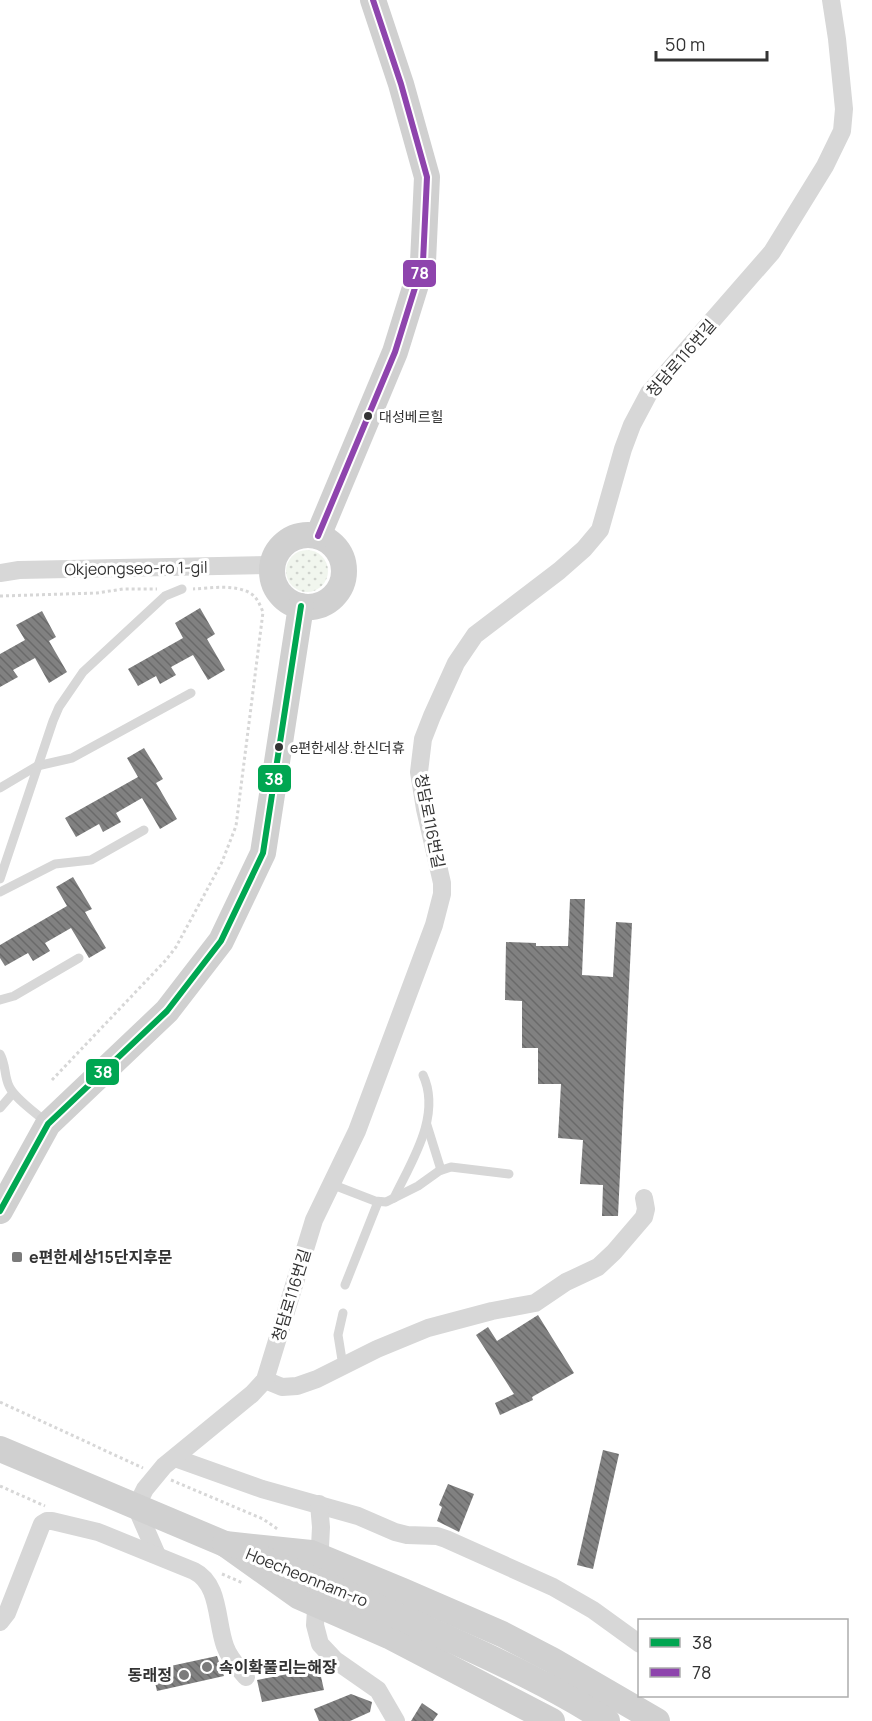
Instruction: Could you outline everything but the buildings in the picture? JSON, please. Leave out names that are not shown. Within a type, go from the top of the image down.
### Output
[{"type":"main road","points":[[318,536],[395,352],[423,262],[428,177],[373,0]]},
{"type":"main road","points":[[318,536],[328,541],[337,550],[344,573],[341,585],[324,603],[301,606],[290,602],[275,587],[272,565],[283,544],[293,537],[318,536]]},
{"type":"main road","points":[[0,1211],[48,1124],[167,1011],[221,940],[263,853],[301,606]]},
{"type":"main road","name":"Hoecheonnam-ro","points":[[0,1449],[225,1544],[336,1587],[496,1661],[607,1721]]},
{"type":"main road","points":[[225,1544],[298,1596],[390,1636],[552,1721]]},
{"type":"main road","points":[[225,1544],[311,1553],[502,1635],[562,1666],[657,1721]]},
{"type":"street","name":"청담로116번길","points":[[136,1507],[153,1478],[252,1394],[269,1372],[314,1220],[357,1131],[439,908],[442,883],[419,771],[423,739],[456,663],[475,635],[559,571],[594,538],[604,521],[623,449],[632,425],[649,393],[772,252],[830,156],[842,131],[844,99],[831,0]]},
{"type":"street","name":"Okjeongseo-ro 1-gil","points":[[0,573],[19,570],[272,565]]},
{"type":"street","points":[[265,1380],[282,1386],[297,1386],[317,1379],[389,1343],[428,1328],[503,1309],[525,1306],[545,1297],[561,1284],[597,1267],[614,1252],[644,1218],[646,1209],[644,1198]]},
{"type":"street","points":[[175,1458],[262,1489],[358,1516],[407,1535],[437,1536],[446,1539],[553,1587],[593,1610],[638,1643]]},
{"type":"street","points":[[319,1504],[321,1527],[316,1633],[320,1644],[327,1652],[378,1690],[396,1721]]},
{"type":"street","points":[[136,1507],[157,1555]]},
{"type":"street","points":[[0,1622],[8,1613],[44,1522],[52,1521],[98,1532],[157,1555],[194,1571],[208,1582],[225,1645],[246,1677]]},
{"type":"lane","points":[[0,879],[52,721],[83,672],[165,596],[182,589]]},
{"type":"lane","points":[[0,788],[37,766],[72,758],[191,693]]},
{"type":"lane","points":[[0,892],[55,864],[91,860],[144,830]]},
{"type":"lane","points":[[0,1000],[14,996],[79,958]]},
{"type":"lane","points":[[0,1054],[13,1093],[48,1124]]},
{"type":"lane","points":[[423,1075],[429,1092],[427,1125],[441,1170]]},
{"type":"lane","points":[[0,1108],[13,1093]]},
{"type":"lane","points":[[394,1198],[427,1125]]},
{"type":"lane","points":[[331,1184],[378,1202],[386,1202],[423,1184],[441,1170],[451,1167],[509,1174]]},
{"type":"lane","points":[[345,1285],[378,1202]]},
{"type":"lane","points":[[343,1313],[338,1335],[343,1366]]},
{"type":"path","points":[[0,596],[97,593],[123,589],[234,588],[251,593],[263,612],[236,826],[222,862],[166,960],[52,1080]]},
{"type":"shaded area","points":[[307,550],[315,551],[322,556],[327,563],[327,579],[322,586],[315,591],[307,592],[299,591],[292,586],[287,579],[286,571],[287,563],[292,556],[299,551]]},
{"type":"transit line","name":"78","points":[[318,536],[395,352],[423,262],[427,177],[401,84],[373,0]]},
{"type":"transit line","name":"38","points":[[0,1211],[48,1124],[167,1011],[221,941],[263,853],[301,606]]},
{"type":"place","name":"대성베르힐","points":[[368,416]]},
{"type":"place","name":"e편한세상.한신더휴","points":[[279,747]]},
{"type":"place","name":"e편한세상15단지후문","points":[[17,1257]]},
{"type":"place","name":"속이확풀리는해장","points":[[207,1667]]},
{"type":"place","name":"동래정","points":[[184,1675]]}]
